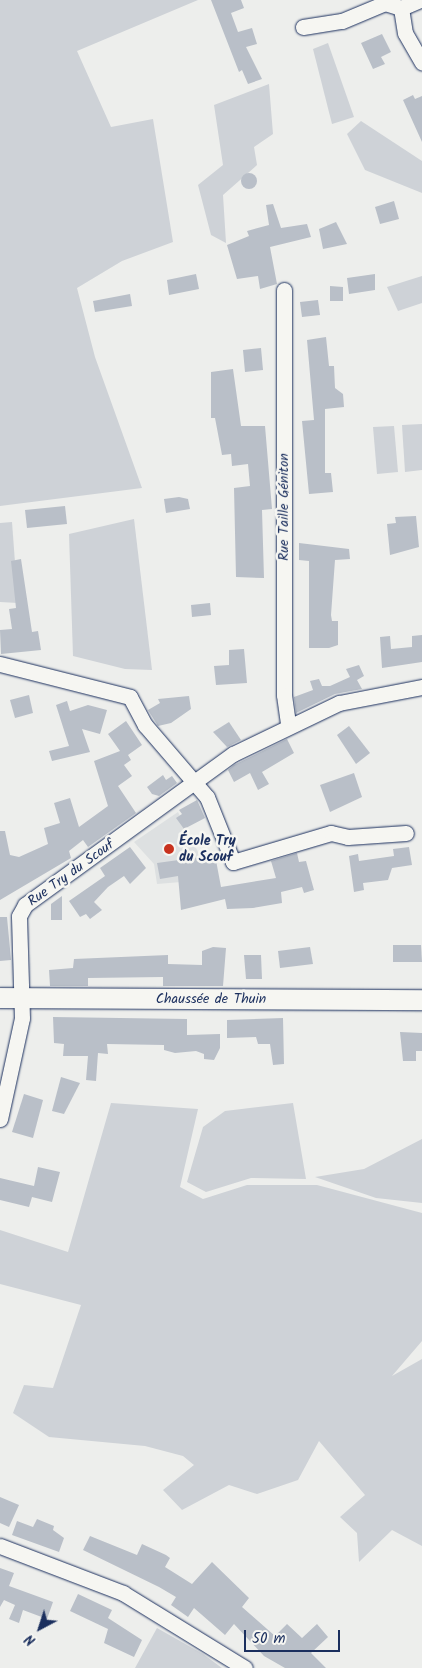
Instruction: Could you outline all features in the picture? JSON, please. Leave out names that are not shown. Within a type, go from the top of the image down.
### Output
[{"type":"main road","name":"Chaussée de Thuin","points":[[0,998],[422,1000]]},
{"type":"street","points":[[303,27],[342,21],[385,3],[401,8],[420,0]]},
{"type":"street","points":[[401,8],[405,33],[422,62]]},
{"type":"street","name":"Rue Taille Géniton","points":[[284,290],[284,695],[288,724]]},
{"type":"street","points":[[0,664],[130,697],[145,725],[193,784],[208,797],[220,820],[233,862],[331,833],[348,837],[406,833]]},
{"type":"street","name":"Rue Try du Scouf","points":[[0,1119],[25,998],[19,916],[25,905],[233,754],[288,724],[339,703],[422,687]]},
{"type":"street","points":[[0,1546],[123,1593],[244,1668]]},
{"type":"shaded area","points":[[0,0],[198,0],[77,51],[111,127],[153,119],[173,242],[122,261],[77,288],[95,357],[142,488],[0,506]]},
{"type":"shaded area","points":[[328,43],[354,117],[332,124],[313,49]]},
{"type":"shaded area","points":[[269,84],[273,134],[254,147],[257,165],[223,195],[226,243],[211,235],[198,185],[223,165],[214,105]]},
{"type":"shaded area","points":[[361,121],[422,161],[422,193],[365,170],[347,134]]},
{"type":"shaded area","points":[[422,276],[422,303],[398,311],[387,287]]},
{"type":"shaded area","points":[[422,424],[422,470],[405,472],[402,425]]},
{"type":"shaded area","points":[[394,426],[398,472],[377,474],[373,427]]},
{"type":"shaded area","points":[[134,519],[152,670],[125,669],[73,656],[69,534]]},
{"type":"shaded area","points":[[12,522],[18,603],[0,602],[0,523]]},
{"type":"shaded area","name":"École Try du Scouf","points":[[178,812],[200,856],[205,880],[157,884],[154,864],[134,842]]},
{"type":"shaded area","points":[[111,1103],[198,1109],[180,1187],[203,1199],[247,1185],[317,1185],[422,1213],[422,1341],[392,1376],[422,1359],[422,1546],[392,1530],[359,1562],[357,1533],[340,1517],[365,1495],[319,1441],[298,1480],[257,1494],[229,1485],[182,1510],[163,1490],[194,1465],[183,1456],[145,1446],[49,1437],[13,1413],[24,1385],[53,1388],[81,1305],[0,1284],[0,1230],[68,1252]]},
{"type":"shaded area","points":[[293,1103],[306,1179],[251,1178],[206,1192],[187,1182],[203,1127],[225,1111]]},
{"type":"shaded area","points":[[422,1139],[422,1203],[376,1198],[315,1177],[364,1169]]},
{"type":"shaded area","points":[[157,1628],[203,1654],[222,1668],[135,1668]]},
{"type":"building","points":[[211,0],[241,0],[244,8],[231,13],[238,32],[252,28],[257,44],[246,47],[262,79],[248,84],[242,70],[239,72]]},
{"type":"building","points":[[382,34],[391,52],[381,57],[385,64],[373,69],[361,43]]},
{"type":"building","points":[[413,95],[415,99],[422,96],[422,142],[403,100]]},
{"type":"building","points":[[249,173],[255,175],[257,181],[255,187],[249,189],[243,187],[241,181],[243,175]]},
{"type":"building","points":[[394,201],[399,219],[380,224],[375,207]]},
{"type":"building","points":[[273,204],[281,228],[307,224],[311,237],[270,247],[277,284],[260,289],[258,276],[237,279],[227,245],[249,236],[247,231],[269,225],[266,205]]},
{"type":"building","points":[[336,222],[347,244],[323,249],[319,229]]},
{"type":"building","points":[[196,274],[199,289],[169,295],[167,280]]},
{"type":"building","points":[[375,274],[375,290],[349,294],[347,278]]},
{"type":"building","points":[[330,286],[343,287],[343,301],[330,301]]},
{"type":"building","points":[[130,294],[132,306],[95,312],[93,301]]},
{"type":"building","points":[[318,300],[320,315],[302,317],[300,302]]},
{"type":"building","points":[[326,337],[329,366],[334,366],[335,388],[343,394],[344,407],[325,409],[325,473],[331,473],[333,492],[309,494],[302,421],[314,420],[307,340]]},
{"type":"building","points":[[261,348],[263,370],[245,372],[243,350]]},
{"type":"building","points":[[233,369],[241,426],[265,426],[272,509],[262,510],[264,578],[236,577],[234,488],[250,486],[248,464],[232,466],[231,454],[222,455],[215,418],[211,418],[211,372]]},
{"type":"building","points":[[179,497],[188,499],[190,509],[166,513],[164,499]]},
{"type":"building","points":[[65,506],[67,524],[27,528],[25,510]]},
{"type":"building","points":[[416,516],[419,547],[390,555],[387,524],[396,523],[395,517]]},
{"type":"building","points":[[299,543],[349,549],[350,559],[335,560],[331,615],[332,621],[338,621],[338,645],[329,648],[309,648],[309,561],[299,560]]},
{"type":"building","points":[[21,559],[32,632],[38,631],[41,650],[1,654],[0,630],[12,629],[9,609],[16,608],[11,561]]},
{"type":"building","points":[[210,603],[211,615],[192,617],[191,605]]},
{"type":"building","points":[[422,635],[422,662],[382,668],[380,637],[390,636],[391,649],[412,647],[412,636]]},
{"type":"building","points":[[244,649],[247,683],[216,685],[214,666],[229,665],[229,650]]},
{"type":"building","points":[[359,665],[364,676],[357,680],[362,689],[335,694],[296,713],[294,697],[313,690],[310,681],[319,679],[322,686],[330,686],[350,677],[346,669]]},
{"type":"building","points":[[29,695],[33,713],[15,718],[10,700]]},
{"type":"building","points":[[189,696],[191,709],[171,723],[158,726],[148,710],[160,703],[158,699]]},
{"type":"building","points":[[67,701],[70,711],[88,705],[107,710],[100,734],[82,729],[90,752],[52,761],[49,751],[69,746],[56,705]]},
{"type":"building","points":[[126,721],[142,745],[128,755],[131,760],[124,765],[132,776],[118,786],[136,813],[88,847],[83,840],[69,851],[71,858],[0,900],[0,831],[5,831],[10,855],[19,857],[48,844],[44,828],[60,823],[54,803],[70,798],[79,827],[108,806],[94,761],[120,751],[108,734]]},
{"type":"building","points":[[229,722],[241,740],[227,747],[213,732]]},
{"type":"building","points":[[349,726],[370,753],[356,764],[337,735]]},
{"type":"building","points":[[287,739],[294,753],[262,772],[269,784],[258,790],[250,773],[234,782],[228,770],[234,765]]},
{"type":"building","points":[[354,773],[362,797],[330,812],[320,785]]},
{"type":"building","points":[[163,775],[166,780],[172,776],[177,783],[159,796],[152,794],[147,787]]},
{"type":"building","points":[[197,800],[205,818],[184,829],[176,818],[182,814],[179,810]]},
{"type":"building","points":[[130,847],[146,868],[130,884],[124,876],[108,887],[94,902],[102,910],[90,919],[86,914],[80,917],[69,901],[105,876],[100,868]]},
{"type":"building","points":[[409,847],[412,865],[392,868],[388,880],[363,883],[364,890],[354,892],[349,856],[358,854],[359,861],[394,856],[393,849]]},
{"type":"building","points":[[297,853],[299,862],[306,861],[314,890],[304,893],[302,887],[281,892],[282,903],[253,908],[227,909],[225,899],[181,910],[178,876],[160,879],[157,863],[215,855],[221,887],[276,878],[271,861]]},
{"type":"building","points":[[62,896],[62,920],[51,920],[51,904]]},
{"type":"building","points":[[0,917],[7,917],[11,960],[0,961]]},
{"type":"building","points":[[393,945],[421,945],[422,962],[393,962]]},
{"type":"building","points":[[213,947],[226,948],[223,986],[163,986],[163,977],[88,978],[88,986],[50,986],[49,970],[73,968],[74,959],[168,955],[168,964],[202,965],[202,951]]},
{"type":"building","points":[[310,947],[313,964],[280,968],[278,951]]},
{"type":"building","points":[[244,955],[261,955],[262,979],[246,979]]},
{"type":"building","points":[[53,1017],[187,1019],[187,1035],[220,1034],[220,1048],[214,1060],[204,1059],[204,1054],[196,1051],[175,1053],[164,1050],[164,1045],[107,1044],[108,1054],[98,1053],[96,1081],[86,1080],[88,1056],[63,1056],[64,1044],[54,1043]]},
{"type":"building","points":[[283,1018],[284,1064],[273,1065],[270,1044],[258,1044],[256,1037],[227,1038],[227,1020]]},
{"type":"building","points":[[400,1032],[422,1033],[422,1051],[416,1051],[416,1061],[403,1061]]},
{"type":"building","points":[[61,1077],[80,1083],[64,1114],[52,1111]]},
{"type":"building","points":[[24,1094],[43,1100],[33,1138],[12,1132]]},
{"type":"building","points":[[38,1167],[60,1172],[52,1202],[32,1197],[29,1207],[0,1200],[0,1178],[34,1186]]},
{"type":"building","points":[[0,1497],[19,1505],[9,1527],[0,1523]]},
{"type":"building","points":[[37,1519],[54,1526],[53,1530],[64,1538],[59,1552],[12,1535],[17,1521],[33,1527]]},
{"type":"building","points":[[90,1536],[137,1555],[142,1544],[166,1555],[170,1558],[165,1567],[192,1584],[212,1562],[249,1598],[242,1607],[275,1636],[287,1624],[302,1638],[317,1624],[328,1637],[311,1653],[326,1668],[285,1668],[264,1656],[234,1624],[225,1635],[194,1608],[188,1617],[171,1605],[176,1597],[83,1550]]},
{"type":"building","points":[[0,1568],[14,1573],[9,1586],[53,1602],[47,1619],[23,1610],[19,1623],[9,1619],[15,1605],[4,1600],[0,1607]]},
{"type":"building","points":[[78,1594],[112,1610],[108,1618],[142,1640],[134,1657],[104,1643],[108,1629],[70,1611]]},
{"type":"place","name":"École Try du Scouf","points":[[169,849]]}]
